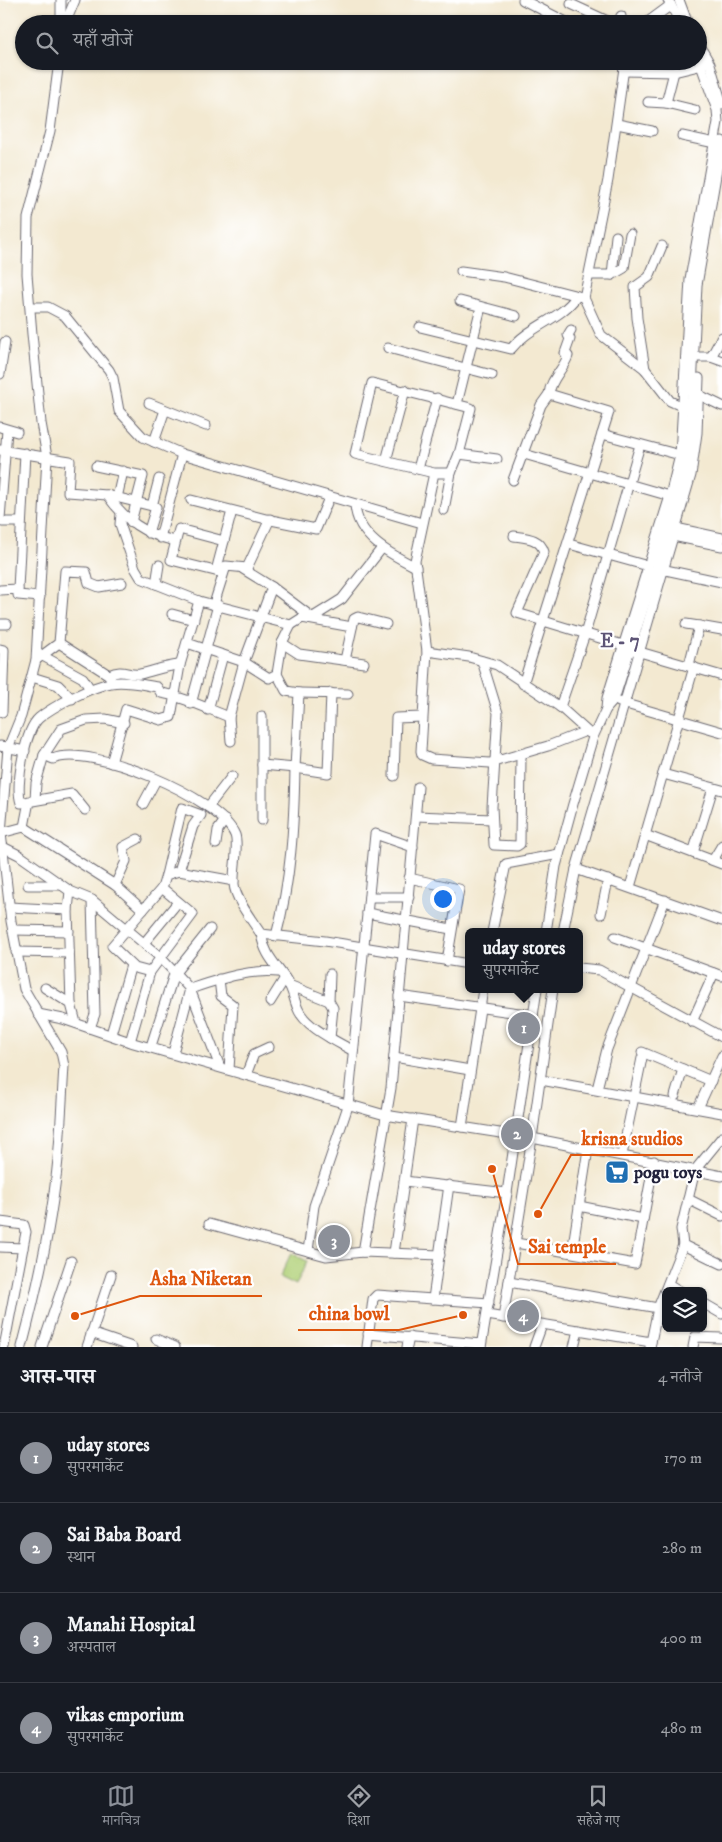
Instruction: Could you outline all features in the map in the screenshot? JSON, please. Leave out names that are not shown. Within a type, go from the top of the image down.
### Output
[{"type":"street","points":[[61,0],[61,15]]},
{"type":"street","points":[[69,15],[75,0]]},
{"type":"street","points":[[523,0],[552,15]]},
{"type":"street","points":[[656,15],[673,2]]},
{"type":"street","points":[[673,2],[678,15]]},
{"type":"street","points":[[673,2],[682,15]]},
{"type":"street","points":[[571,4],[595,15]]},
{"type":"street","points":[[707,59],[720,93],[722,104]]},
{"type":"street","points":[[22,1347],[33,1304],[49,1222],[58,1160],[64,1066],[61,1052],[24,989],[9,907],[1,834],[4,747],[21,716],[39,657],[47,457],[41,424],[27,274],[28,218],[50,131],[58,70]]},
{"type":"street","points":[[420,327],[510,349],[530,331],[556,316],[581,297],[590,274],[617,124],[624,70]]},
{"type":"street","points":[[658,70],[674,72],[682,70]]},
{"type":"street","points":[[564,928],[576,869],[624,703],[631,649],[668,530],[695,455],[695,393],[690,279],[718,142],[718,116],[704,70]]},
{"type":"street","points":[[666,103],[674,72]]},
{"type":"street","points":[[648,102],[666,103],[695,110]]},
{"type":"street","points":[[617,124],[652,131]]},
{"type":"street","points":[[682,136],[718,142]]},
{"type":"street","points":[[590,274],[612,275],[624,268],[630,234]]},
{"type":"street","points":[[612,275],[616,236]]},
{"type":"street","points":[[645,369],[637,318],[635,287],[649,276],[662,246]]},
{"type":"street","points":[[461,271],[504,277],[581,297],[601,335],[645,369],[670,401],[688,409]]},
{"type":"street","points":[[460,301],[516,316]]},
{"type":"street","points":[[457,404],[481,306]]},
{"type":"street","points":[[31,307],[48,307],[65,316],[109,370],[113,378],[119,411],[143,437],[182,454],[422,523]]},
{"type":"street","points":[[513,480],[541,405],[549,394],[550,386],[561,372],[568,356],[565,353],[570,338],[568,335],[570,330]]},
{"type":"street","points":[[711,357],[722,337]]},
{"type":"street","points":[[0,374],[5,342]]},
{"type":"street","points":[[388,348],[492,375]]},
{"type":"street","points":[[692,357],[711,357],[722,361]]},
{"type":"street","points":[[547,928],[559,854],[590,734],[606,709],[631,649],[668,530],[686,464],[692,357]]},
{"type":"street","points":[[444,510],[451,473],[459,454],[470,408],[437,398],[372,383],[355,454],[434,473],[451,473]]},
{"type":"street","points":[[386,461],[405,390]]},
{"type":"street","points":[[695,393],[722,406]]},
{"type":"street","points":[[668,530],[670,496],[688,409],[695,393]]},
{"type":"street","points":[[523,684],[569,544],[609,412],[549,394]]},
{"type":"street","points":[[418,469],[437,398]]},
{"type":"street","points":[[149,404],[206,426]]},
{"type":"street","points":[[154,442],[165,410]]},
{"type":"street","points":[[17,432],[4,429],[1,521],[21,522]]},
{"type":"street","points":[[602,434],[680,455]]},
{"type":"street","points":[[560,707],[585,634],[640,444]]},
{"type":"street","points":[[2,451],[70,461],[68,492],[107,495],[156,507],[148,533]]},
{"type":"street","points":[[25,453],[18,595],[40,597]]},
{"type":"street","points":[[160,538],[182,454]]},
{"type":"street","points":[[459,454],[497,459]]},
{"type":"street","points":[[524,454],[670,496]]},
{"type":"street","points":[[96,466],[143,476],[131,522]]},
{"type":"street","points":[[117,498],[123,471]]},
{"type":"street","points":[[434,473],[416,556],[426,651],[421,751],[425,758],[470,763],[495,762],[590,734]]},
{"type":"street","points":[[152,506],[160,479]]},
{"type":"street","points":[[107,495],[121,514],[131,522],[148,533],[160,538],[176,541]]},
{"type":"street","points":[[191,500],[270,520],[316,528],[330,498]]},
{"type":"street","points":[[355,505],[356,518],[382,548],[416,567]]},
{"type":"street","points":[[191,704],[216,605],[224,541],[232,511]]},
{"type":"street","points":[[121,514],[120,524],[141,578],[199,600],[291,625]]},
{"type":"street","points":[[243,569],[247,568],[270,520]]},
{"type":"street","points":[[668,530],[721,540],[722,527]]},
{"type":"street","points":[[220,572],[171,560],[179,529],[224,541]]},
{"type":"street","points":[[514,536],[534,539],[542,546],[544,552],[517,612],[722,676]]},
{"type":"street","points":[[569,544],[656,568],[722,582]]},
{"type":"street","points":[[312,618],[342,599],[382,548]]},
{"type":"street","points":[[156,584],[159,565]]},
{"type":"street","points":[[220,572],[226,566],[243,569],[272,587],[312,618]]},
{"type":"street","points":[[59,643],[65,571],[86,572],[90,583],[100,587],[122,583]]},
{"type":"street","points":[[231,741],[229,717],[244,662],[272,587]]},
{"type":"street","points":[[0,590],[18,589]]},
{"type":"street","points":[[111,763],[124,722],[126,709],[160,720],[171,717],[180,665],[199,600]]},
{"type":"street","points":[[172,614],[194,620]]},
{"type":"street","points":[[345,660],[356,617],[386,624]]},
{"type":"street","points":[[348,694],[286,691],[277,674],[282,643],[291,625],[302,618],[312,618],[352,627]]},
{"type":"street","points":[[686,624],[722,630]]},
{"type":"street","points":[[630,887],[680,720],[699,626]]},
{"type":"street","points":[[39,657],[59,643]]},
{"type":"street","points":[[59,643],[110,678],[157,687],[161,693],[175,695],[191,704],[229,717]]},
{"type":"street","points":[[187,643],[244,662],[269,678],[277,674]]},
{"type":"street","points":[[282,643],[299,654],[364,663]]},
{"type":"street","points":[[0,649],[4,650],[2,712]]},
{"type":"street","points":[[426,651],[469,657],[506,669],[523,684],[560,707],[590,734]]},
{"type":"street","points":[[208,710],[223,655]]},
{"type":"street","points":[[39,657],[83,678],[90,689]]},
{"type":"street","points":[[482,661],[498,713],[492,819],[493,844],[519,845],[521,755]]},
{"type":"street","points":[[85,810],[72,794],[21,803],[18,778],[25,751],[37,719],[110,678],[118,671],[140,674],[162,666],[180,665]]},
{"type":"street","points":[[32,677],[58,684],[72,699]]},
{"type":"street","points":[[276,936],[284,903],[294,837],[299,693]]},
{"type":"street","points":[[262,765],[328,773],[331,693]]},
{"type":"street","points":[[610,699],[722,732]]},
{"type":"street","points":[[262,716],[262,820]]},
{"type":"street","points":[[394,776],[396,718],[422,717]]},
{"type":"street","points":[[24,827],[44,755],[60,729],[86,720],[105,719],[124,722]]},
{"type":"street","points":[[4,747],[25,751]]},
{"type":"street","points":[[44,755],[53,758],[63,754],[85,756],[126,766],[179,789],[208,806],[225,820],[236,837],[234,887],[249,917],[261,934],[264,948],[284,979],[303,1017],[330,1038],[354,1051]]},
{"type":"street","points":[[663,774],[718,789],[693,853]]},
{"type":"street","points":[[179,871],[193,826],[232,776]]},
{"type":"street","points":[[143,804],[156,780]]},
{"type":"street","points":[[363,1252],[384,1115],[391,1088],[418,787]]},
{"type":"street","points":[[150,972],[135,968],[112,946],[162,888],[182,808],[201,815]]},
{"type":"street","points":[[416,816],[492,819]]},
{"type":"street","points":[[216,844],[218,830],[225,820]]},
{"type":"street","points":[[1,834],[24,827],[115,885],[143,910]]},
{"type":"street","points":[[308,1251],[314,1206],[348,1106],[375,834],[413,847]]},
{"type":"street","points":[[645,835],[722,864]]},
{"type":"street","points":[[115,885],[126,861],[123,847],[138,839]]},
{"type":"street","points":[[712,860],[722,845]]},
{"type":"street","points":[[3,847],[19,855],[70,891],[92,900],[145,942],[160,957],[190,989],[220,1067]]},
{"type":"street","points":[[493,928],[506,864],[559,854]]},
{"type":"street","points":[[576,869],[722,921]]},
{"type":"street","points":[[166,874],[179,871],[234,881]]},
{"type":"street","points":[[409,878],[459,890],[447,961]]},
{"type":"street","points":[[600,914],[608,880]]},
{"type":"street","points":[[28,885],[61,885]]},
{"type":"street","points":[[130,1042],[150,972],[193,914],[162,888]]},
{"type":"street","points":[[70,891],[68,910],[71,1004],[76,1023]]},
{"type":"street","points":[[369,897],[409,897]]},
{"type":"street","points":[[90,1028],[95,1014],[92,900]]},
{"type":"street","points":[[597,1089],[608,1049],[665,900]]},
{"type":"street","points":[[145,942],[178,902]]},
{"type":"street","points":[[9,907],[68,910]]},
{"type":"street","points":[[367,913],[407,919],[451,929]]},
{"type":"street","points":[[151,1046],[174,974],[210,929]]},
{"type":"street","points":[[13,930],[69,931]]},
{"type":"street","points":[[261,934],[465,963]]},
{"type":"street","points":[[615,937],[718,975],[692,1022]]},
{"type":"street","points":[[16,952],[69,953]]},
{"type":"street","points":[[111,1034],[131,965]]},
{"type":"street","points":[[583,968],[599,970],[722,1037]]},
{"type":"street","points":[[190,989],[219,979],[252,972],[284,979],[329,1001]]},
{"type":"street","points":[[330,974],[329,1001],[333,1008],[330,1038]]},
{"type":"street","points":[[219,979],[221,996],[233,1005],[229,1070]]},
{"type":"street","points":[[270,1002],[284,979]]},
{"type":"street","points":[[45,988],[71,1004]]},
{"type":"street","points":[[173,1053],[190,989]]},
{"type":"street","points":[[462,1127],[482,993]]},
{"type":"street","points":[[368,1334],[481,1346],[516,1136],[536,993]]},
{"type":"street","points":[[503,1318],[541,1080],[552,993]]},
{"type":"street","points":[[399,996],[480,1006],[533,1016]]},
{"type":"street","points":[[38,1014],[76,1023],[130,1042],[151,1046],[348,1106],[384,1115],[622,1154],[722,1176]]},
{"type":"street","points":[[246,1075],[254,1054],[261,1049],[269,1047]]},
{"type":"street","points":[[622,1154],[642,1055],[711,1081]]},
{"type":"street","points":[[698,1108],[722,1056]]},
{"type":"street","points":[[394,1057],[470,1070]]},
{"type":"street","points":[[674,1096],[683,1069]]},
{"type":"street","points":[[541,1080],[722,1114]]},
{"type":"street","points":[[394,1253],[413,1119]]},
{"type":"street","points":[[487,1315],[578,1330],[651,1345],[658,1308],[683,1245],[681,1229],[695,1170],[722,1137]]},
{"type":"street","points":[[572,1252],[588,1149]]},
{"type":"street","points":[[516,1243],[635,1264],[654,1161]]},
{"type":"street","points":[[404,1180],[507,1193]]},
{"type":"street","points":[[434,1299],[449,1185]]},
{"type":"street","points":[[688,1199],[722,1216]]},
{"type":"street","points":[[579,1206],[643,1219]]},
{"type":"street","points":[[0,1222],[24,1226],[26,1232],[4,1347]]},
{"type":"street","points":[[209,1224],[326,1256],[363,1252],[440,1256]]},
{"type":"street","points":[[683,1245],[722,1264]]},
{"type":"street","points":[[0,1247],[23,1248]]},
{"type":"street","points":[[42,1347],[71,1261]]},
{"type":"street","points":[[86,1347],[111,1275]]},
{"type":"street","points":[[509,1282],[658,1308]]},
{"type":"street","points":[[668,1284],[673,1287]]},
{"type":"street","points":[[367,1347],[374,1296],[488,1303]]},
{"type":"street","points":[[707,1306],[722,1314]]},
{"type":"street","points":[[534,1347],[542,1325]]},
{"type":"street","points":[[574,1347],[578,1330]]},
{"type":"street","points":[[91,1333],[132,1347]]},
{"type":"street","points":[[408,1347],[409,1337]]},
{"type":"street","points":[[692,1347],[695,1337],[721,1338]]},
{"type":"street","points":[[156,1339],[174,1347]]},
{"type":"green space","points":[[291,1253],[307,1261],[296,1285],[280,1277]]},
{"type":"place","name":"uday stores","points":[[524,1028]]},
{"type":"place","name":"Sai Baba Board","points":[[517,1134]]},
{"type":"place","name":"Sai temple","points":[[492,1169]]},
{"type":"place","name":"pogu toys","points":[[617,1172]]},
{"type":"place","name":"krisna studios","points":[[538,1214]]},
{"type":"place","name":"Manahi Hospital","points":[[334,1241]]},
{"type":"place","name":"china bowl","points":[[463,1315]]},
{"type":"place","name":"Asha Niketan","points":[[75,1316]]},
{"type":"place","name":"vikas emporium","points":[[523,1316]]},
{"type":"district","name":"E - 7","points":[[620,640]]}]
